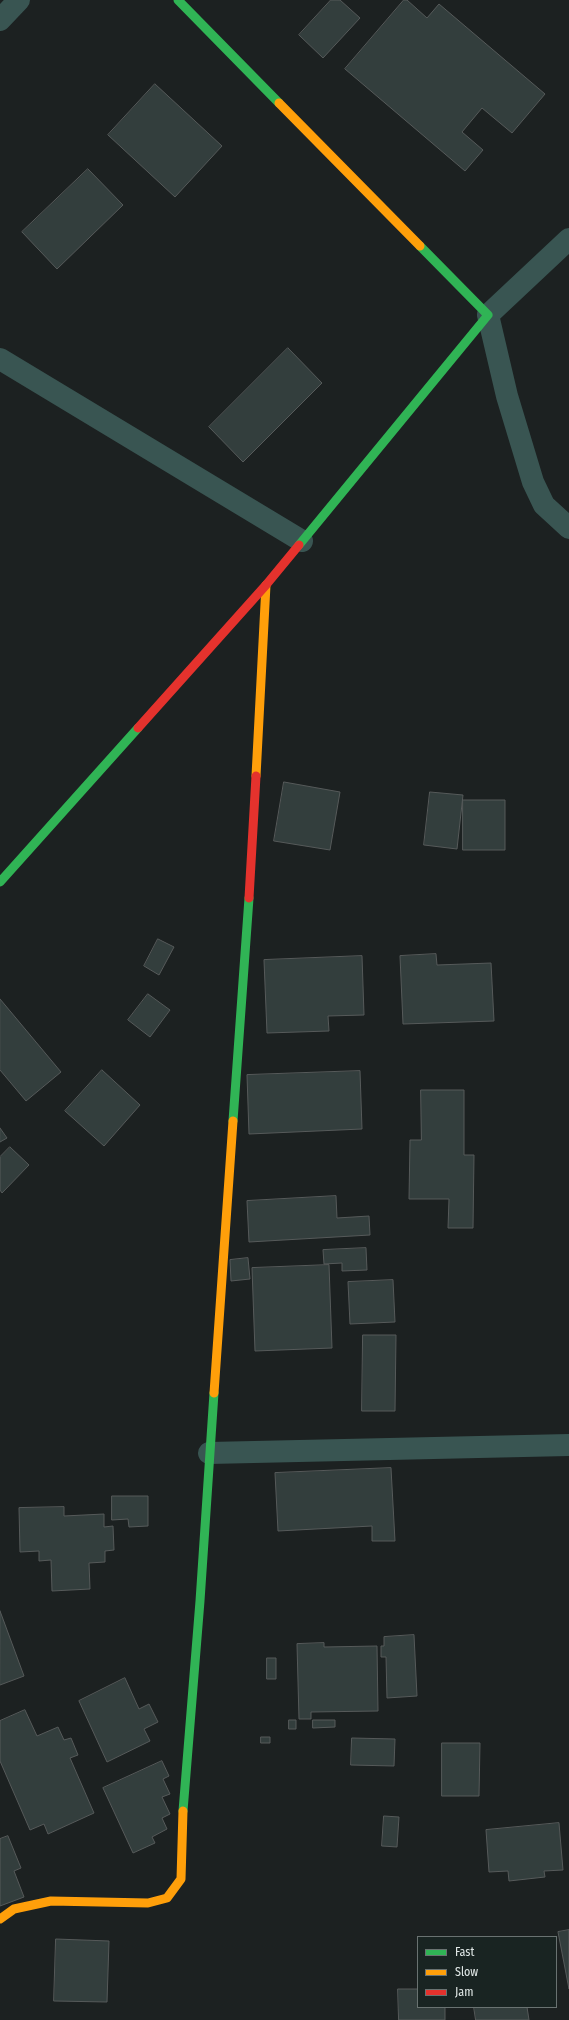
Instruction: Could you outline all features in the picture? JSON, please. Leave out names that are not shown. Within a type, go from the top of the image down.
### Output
[{"type":"street","points":[[0,20],[19,0]]},
{"type":"street","points":[[178,0],[488,315],[507,396],[533,482],[544,505],[569,528]]},
{"type":"street","points":[[0,882],[266,585],[488,315],[569,239]]},
{"type":"street","points":[[0,359],[302,541]]},
{"type":"street","points":[[0,1919],[14,1910],[51,1900],[148,1903],[167,1898],[181,1879],[183,1792],[200,1601],[209,1453],[252,849],[266,585]]},
{"type":"street","points":[[209,1453],[569,1445]]},
{"type":"building","points":[[331,0],[340,0],[360,18],[323,58],[299,35]]},
{"type":"building","points":[[404,0],[407,0],[427,18],[439,4],[545,94],[512,133],[482,108],[462,132],[483,150],[465,171],[345,69]]},
{"type":"building","points":[[155,84],[222,146],[175,197],[108,135]]},
{"type":"building","points":[[88,169],[123,205],[57,269],[22,232]]},
{"type":"building","points":[[288,348],[322,383],[243,462],[209,427]]},
{"type":"building","points":[[284,782],[340,792],[330,850],[274,841]]},
{"type":"building","points":[[430,792],[463,795],[457,849],[424,845]]},
{"type":"building","points":[[463,800],[505,800],[505,850],[463,850]]},
{"type":"building","points":[[158,939],[174,947],[159,975],[144,966]]},
{"type":"building","points":[[436,954],[437,965],[491,963],[494,1021],[403,1024],[400,956]]},
{"type":"building","points":[[362,956],[364,1015],[328,1016],[329,1031],[267,1033],[264,960]]},
{"type":"building","points":[[148,994],[170,1010],[150,1037],[128,1020]]},
{"type":"building","points":[[0,999],[61,1072],[26,1101],[0,1070]]},
{"type":"building","points":[[102,1070],[140,1105],[104,1146],[65,1111]]},
{"type":"building","points":[[360,1071],[362,1129],[249,1134],[247,1075]]},
{"type":"building","points":[[421,1090],[464,1090],[464,1155],[474,1155],[473,1228],[448,1228],[449,1199],[409,1199],[410,1140],[421,1140]]},
{"type":"building","points":[[0,1128],[7,1138],[0,1142]]},
{"type":"building","points":[[10,1147],[29,1165],[2,1193],[0,1190],[0,1157]]},
{"type":"building","points":[[336,1196],[337,1218],[369,1216],[370,1235],[249,1242],[247,1201]]},
{"type":"building","points":[[366,1248],[367,1270],[342,1271],[342,1263],[324,1264],[323,1250]]},
{"type":"building","points":[[248,1258],[250,1279],[231,1281],[230,1260]]},
{"type":"building","points":[[329,1265],[332,1348],[255,1351],[252,1268]]},
{"type":"building","points":[[393,1280],[395,1322],[350,1324],[348,1282]]},
{"type":"building","points":[[363,1335],[396,1335],[395,1411],[362,1411]]},
{"type":"building","points":[[391,1468],[395,1541],[372,1541],[372,1526],[278,1531],[275,1473]]},
{"type":"building","points":[[112,1496],[148,1496],[148,1526],[129,1527],[128,1519],[112,1520]]},
{"type":"building","points":[[64,1507],[64,1516],[104,1514],[104,1527],[113,1526],[114,1550],[105,1551],[105,1562],[89,1563],[90,1589],[52,1591],[51,1560],[39,1561],[39,1551],[20,1552],[19,1508]]},
{"type":"building","points":[[0,1611],[24,1676],[0,1685]]},
{"type":"building","points":[[414,1635],[417,1696],[387,1698],[386,1657],[381,1657],[381,1646],[384,1646],[384,1637]]},
{"type":"building","points":[[324,1643],[324,1647],[377,1646],[378,1711],[311,1712],[311,1719],[299,1719],[297,1644]]},
{"type":"building","points":[[267,1658],[276,1658],[276,1679],[267,1679]]},
{"type":"building","points":[[125,1678],[139,1709],[149,1704],[158,1722],[144,1729],[150,1741],[107,1762],[79,1701]]},
{"type":"building","points":[[25,1710],[37,1736],[58,1727],[64,1740],[71,1738],[78,1755],[70,1758],[94,1813],[48,1834],[44,1824],[30,1830],[0,1761],[0,1721]]},
{"type":"building","points":[[289,1720],[296,1720],[296,1729],[289,1729]]},
{"type":"building","points":[[313,1720],[335,1720],[335,1727],[313,1728]]},
{"type":"building","points":[[261,1737],[270,1737],[270,1743],[261,1743]]},
{"type":"building","points":[[352,1738],[395,1739],[394,1766],[351,1765]]},
{"type":"building","points":[[442,1743],[480,1743],[479,1796],[442,1796]]},
{"type":"building","points":[[162,1761],[169,1776],[163,1779],[170,1794],[162,1797],[170,1814],[162,1818],[167,1829],[152,1837],[155,1843],[133,1853],[103,1788]]},
{"type":"building","points":[[384,1816],[399,1817],[397,1847],[382,1846]]},
{"type":"building","points":[[559,1823],[563,1870],[544,1871],[545,1877],[509,1881],[508,1871],[489,1872],[486,1830]]},
{"type":"building","points":[[8,1836],[21,1868],[14,1871],[24,1897],[0,1906],[0,1839]]},
{"type":"building","points":[[569,1930],[569,1989],[558,1932]]},
{"type":"building","points":[[56,1939],[109,1941],[107,2002],[54,2001]]},
{"type":"building","points":[[398,1989],[417,1989],[417,2008],[445,2008],[445,2020],[399,2020]]},
{"type":"building","points":[[474,2008],[527,2008],[529,2020],[476,2020]]},
{"type":"traffic: fast","points":[[178,0],[279,103]]},
{"type":"traffic: fast","points":[[299,545],[488,315],[420,246]]},
{"type":"traffic: fast","points":[[0,882],[138,728]]},
{"type":"traffic: fast","points":[[233,1121],[249,898]]},
{"type":"traffic: fast","points":[[183,1811],[200,1601],[214,1393]]},
{"type":"traffic: slow","points":[[279,103],[420,246]]},
{"type":"traffic: slow","points":[[256,776],[266,585]]},
{"type":"traffic: slow","points":[[214,1393],[233,1121]]},
{"type":"traffic: slow","points":[[0,1919],[14,1909],[51,1901],[148,1903],[167,1898],[181,1879],[183,1811]]},
{"type":"traffic: jam","points":[[138,728],[266,585],[299,545]]},
{"type":"traffic: jam","points":[[249,898],[256,776]]}]
